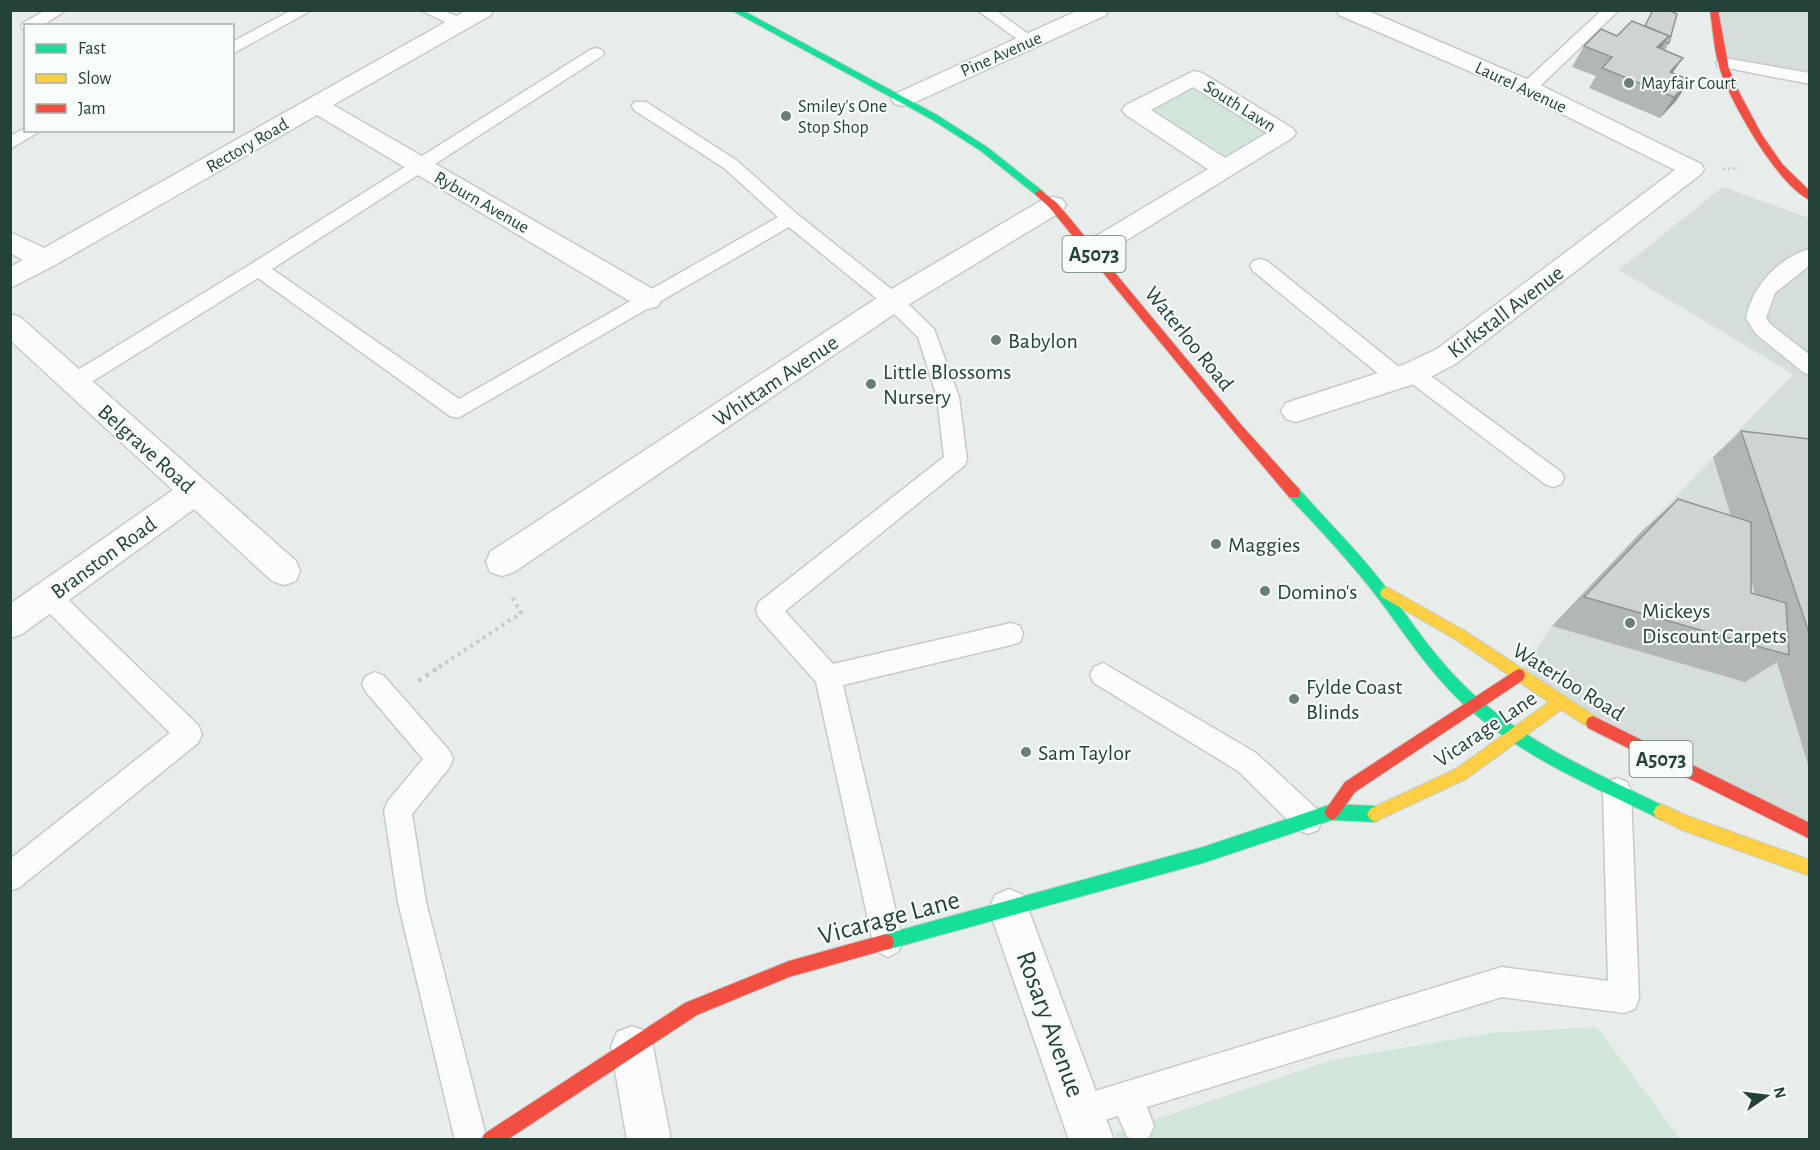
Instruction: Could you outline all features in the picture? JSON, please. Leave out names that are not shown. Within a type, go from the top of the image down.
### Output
[{"type":"main road","name":"Waterloo Road","points":[[735,10],[903,99],[1000,160],[1053,205],[1239,430],[1377,588],[1430,661],[1475,705],[1516,736],[1568,767],[1617,791],[1682,822],[1809,868]]},
{"type":"main road","points":[[1714,10],[1724,63],[1735,94],[1757,135],[1779,167],[1809,197]]},
{"type":"main road","name":"Waterloo Road","points":[[1377,588],[1460,635],[1603,730],[1801,825],[1809,831]]},
{"type":"main road","name":"Vicarage Lane","points":[[1320,816],[1350,787],[1518,675]]},
{"type":"main road","name":"Vicarage Lane","points":[[490,1140],[632,1047],[702,1005],[789,969],[1203,855],[1320,816],[1375,814],[1461,774],[1560,703]]},
{"type":"street","name":"Rectory Road","points":[[10,279],[483,10]]},
{"type":"street","name":"Pine Avenue","points":[[903,99],[1098,10]]},
{"type":"street","name":"Laurel Avenue","points":[[1347,10],[1528,88],[1692,170]]},
{"type":"street","name":"South Lawn","points":[[1092,250],[1225,169],[1284,133],[1194,78],[1134,110],[1225,169]]},
{"type":"street","name":"Ryburn Avenue","points":[[318,105],[648,299]]},
{"type":"street","name":"Kirkstall Avenue","points":[[1296,411],[1405,375],[1446,356],[1692,170]]},
{"type":"street","name":"Whittam Avenue","points":[[502,562],[893,301],[1053,205]]},
{"type":"street","points":[[10,241],[44,260]]},
{"type":"street","name":"Belgrave Road","points":[[10,324],[284,571]]},
{"type":"street","name":"Branston Road","points":[[10,623],[195,491]]},
{"type":"street","name":"Rosary Avenue","points":[[1009,909],[1087,1126]]},
{"type":"street","points":[[632,1047],[649,1140]]},
{"type":"lane","points":[[32,24],[59,10]]},
{"type":"lane","points":[[234,48],[306,10]]},
{"type":"lane","points":[[427,10],[460,23]]},
{"type":"lane","points":[[984,10],[1030,41]]},
{"type":"lane","points":[[1528,88],[1612,10]]},
{"type":"lane","points":[[75,382],[258,269],[596,53]]},
{"type":"lane","points":[[1724,63],[1787,73],[1809,79]]},
{"type":"lane","points":[[640,106],[730,164],[790,218],[893,301],[927,334],[948,397],[956,460],[768,610],[828,677],[888,942]]},
{"type":"lane","points":[[10,144],[31,132]]},
{"type":"lane","points":[[258,269],[458,410],[790,218]]},
{"type":"lane","points":[[1809,255],[1765,288],[1757,303],[1756,318],[1763,329],[1809,367]]},
{"type":"lane","points":[[1260,266],[1405,375],[1554,478]]},
{"type":"lane","points":[[10,877],[189,734],[48,596]]},
{"type":"lane","points":[[828,677],[1011,634]]},
{"type":"lane","points":[[1103,675],[1247,762],[1320,816]]},
{"type":"lane","points":[[383,692],[440,759],[398,810],[412,902],[471,1140]]},
{"type":"lane","points":[[1087,1126],[1502,982],[1624,998],[1617,791]]},
{"type":"path","points":[[383,692],[521,613],[510,595],[523,581],[502,562]]},
{"type":"shaded area","points":[[1714,11],[1809,11],[1809,85],[1790,78],[1724,69]]},
{"type":"shaded area","points":[[1723,187],[1809,218],[1809,831],[1518,675],[1552,626],[1793,374],[1619,270]]},
{"type":"green space","points":[[1194,78],[1284,133],[1225,169],[1134,110]]},
{"type":"green space","points":[[1597,1027],[1680,1139],[1118,1140],[1115,1133],[1332,1060],[1490,1033]]},
{"type":"building","points":[[1653,10],[1668,10],[1677,14],[1669,43],[1665,42],[1669,36],[1645,26]]},
{"type":"building","points":[[1632,21],[1669,36],[1657,47],[1683,58],[1670,72],[1690,80],[1674,97],[1602,68],[1612,57],[1584,46],[1601,29],[1617,36]]},
{"type":"building","points":[[1741,431],[1809,439],[1809,633]]},
{"type":"building","points":[[1678,499],[1751,522],[1751,593],[1786,603],[1789,655],[1584,597]]},
{"type":"traffic: fast","points":[[735,10],[934,117],[984,149],[1040,193]]},
{"type":"traffic: fast","points":[[1294,493],[1369,576],[1412,635],[1460,692],[1496,722],[1541,751],[1588,777],[1661,812]]},
{"type":"traffic: fast","points":[[886,942],[1203,855],[1332,812],[1375,814]]},
{"type":"traffic: slow","points":[[1387,593],[1460,635],[1593,723]]},
{"type":"traffic: slow","points":[[1375,814],[1461,774],[1559,703]]},
{"type":"traffic: slow","points":[[1661,812],[1682,822],[1810,868]]},
{"type":"traffic: jam","points":[[1714,10],[1724,69],[1735,94],[1757,135],[1779,167],[1810,197]]},
{"type":"traffic: jam","points":[[1040,193],[1053,205],[1294,493]]},
{"type":"traffic: jam","points":[[1332,812],[1350,787],[1518,675]]},
{"type":"traffic: jam","points":[[1593,723],[1810,831]]},
{"type":"traffic: jam","points":[[490,1140],[691,1009],[789,969],[886,942]]},
{"type":"place","name":"Mayfair Court","points":[[1629,83]]},
{"type":"place","name":"Smiley's One Stop Shop","points":[[786,116]]},
{"type":"place","name":"Babylon","points":[[996,340]]},
{"type":"place","name":"Little Blossoms Nursery","points":[[871,384]]},
{"type":"place","name":"Maggies","points":[[1216,544]]},
{"type":"place","name":"Domino's","points":[[1265,591]]},
{"type":"place","name":"Mickeys Discount Carpets","points":[[1630,623]]},
{"type":"place","name":"Fylde Coast Blinds","points":[[1294,699]]},
{"type":"place","name":"Sam Taylor","points":[[1026,752]]}]
